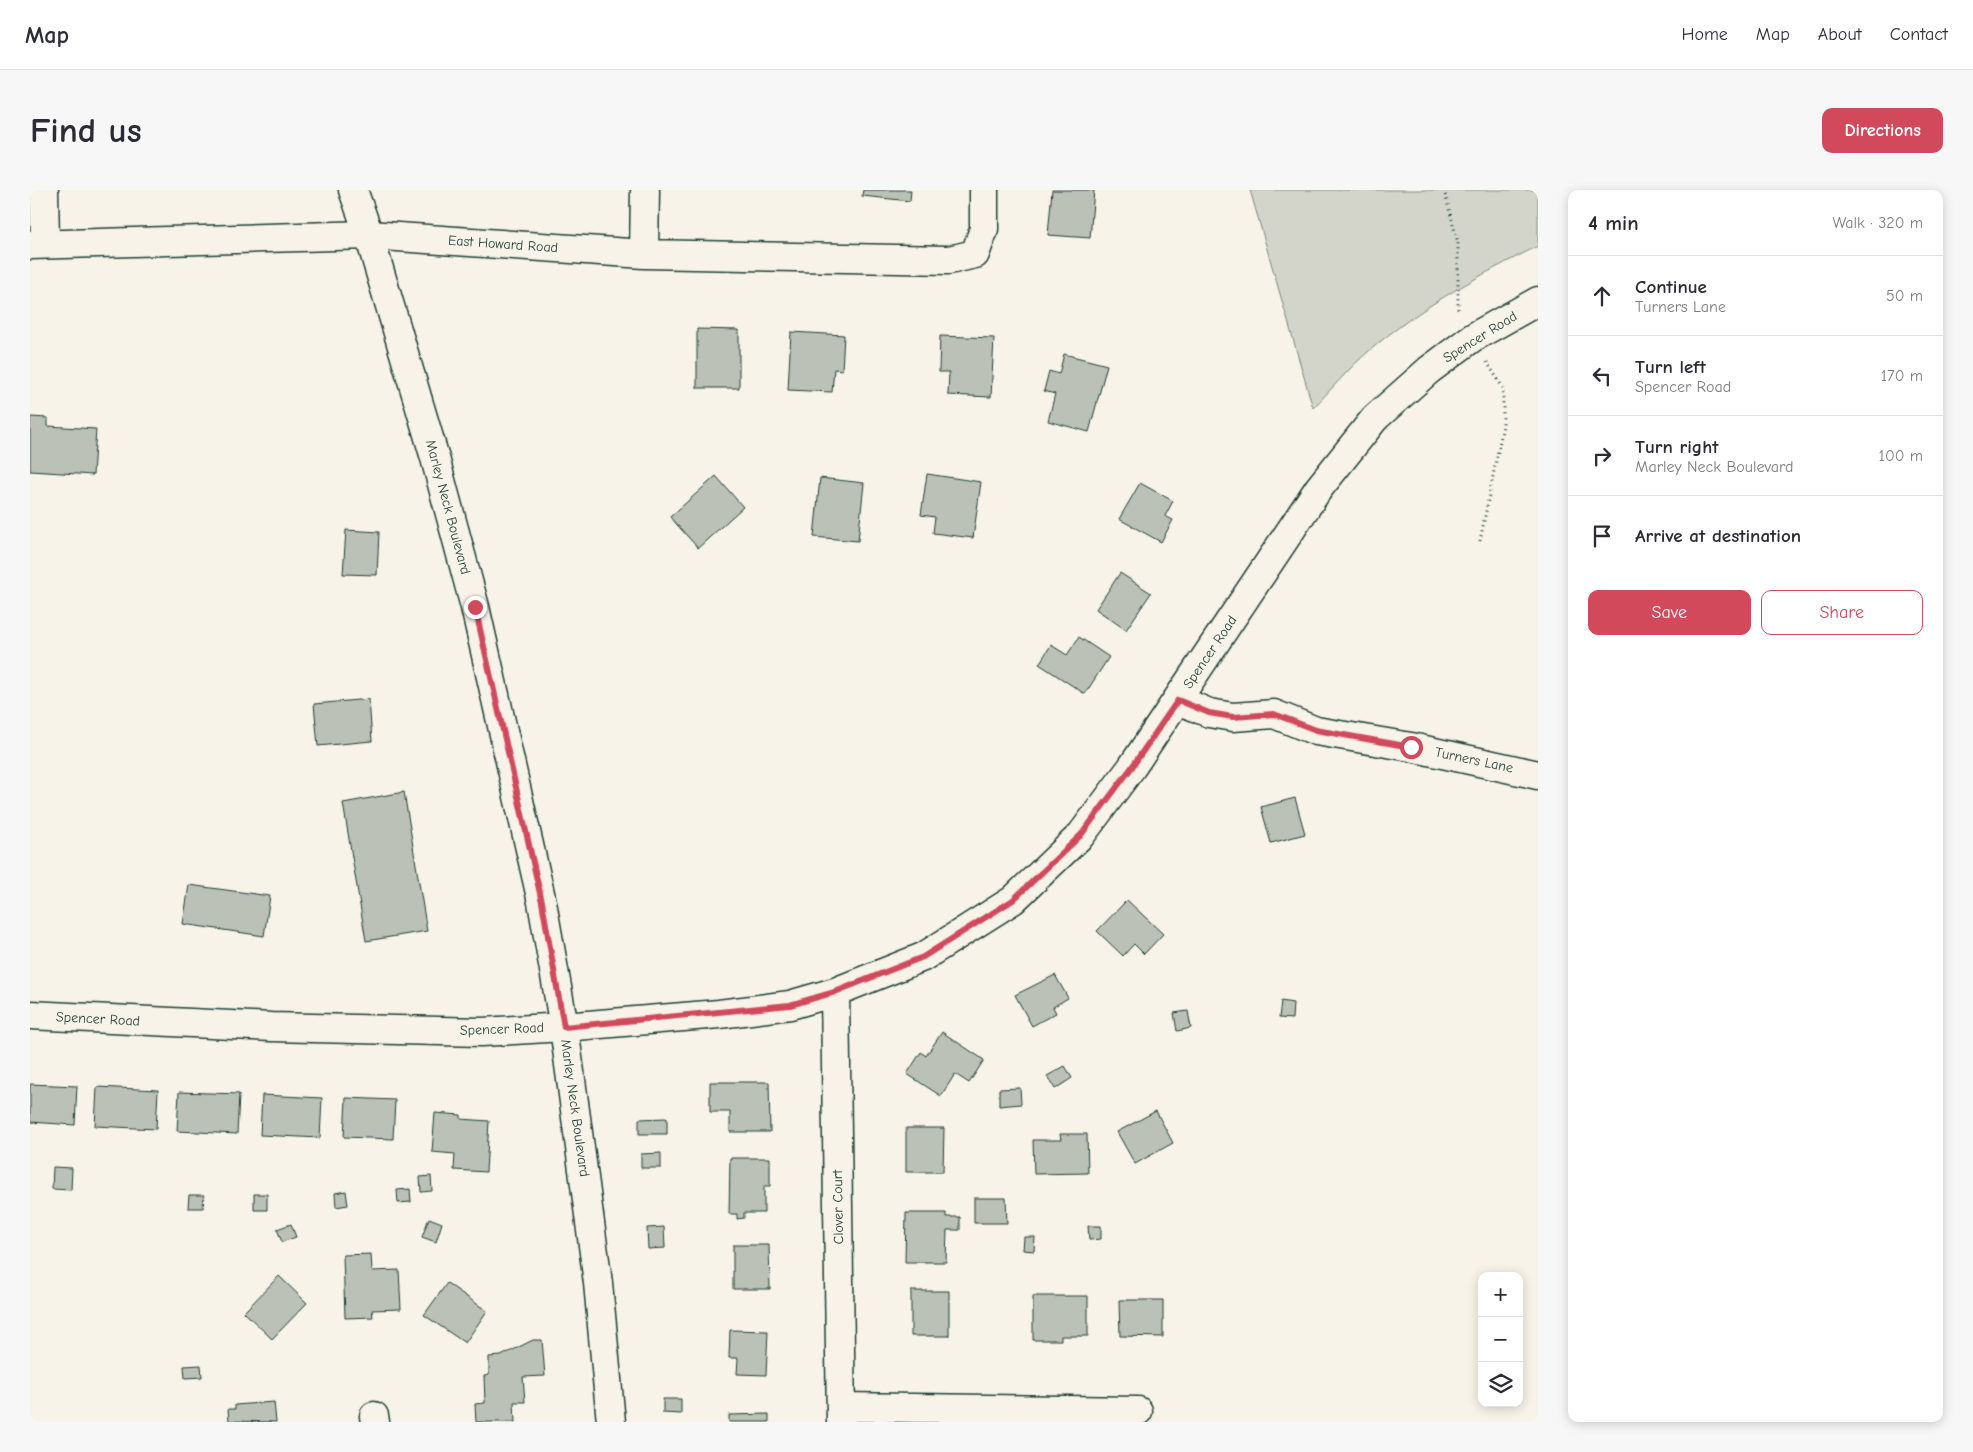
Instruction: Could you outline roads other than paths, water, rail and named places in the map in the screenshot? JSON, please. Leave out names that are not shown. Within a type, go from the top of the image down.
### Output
[{"type":"street","points":[[37,245],[44,190]]},
{"type":"street","name":"Marley Neck Boulevard","points":[[353,190],[369,235],[435,458],[475,607],[542,902],[564,1027],[598,1283],[611,1422]]},
{"type":"street","points":[[644,190],[644,254]]},
{"type":"street","name":"East Howard Road","points":[[37,245],[369,235],[644,254],[948,260],[975,254],[984,229],[984,190]]},
{"type":"street","name":"Spencer Road","points":[[30,1015],[271,1027],[482,1032],[564,1027],[790,1005],[835,992],[923,957],[1013,900],[1081,835],[1132,767],[1178,700],[1319,488],[1375,418],[1429,370],[1472,338],[1538,302]]},
{"type":"street","name":"Turners Lane","points":[[1178,700],[1209,713],[1233,717],[1274,714],[1316,730],[1411,747],[1538,775]]},
{"type":"street","name":"Clover Court","points":[[835,992],[841,1415]]},
{"type":"street","points":[[841,1415],[1138,1411]]}]
